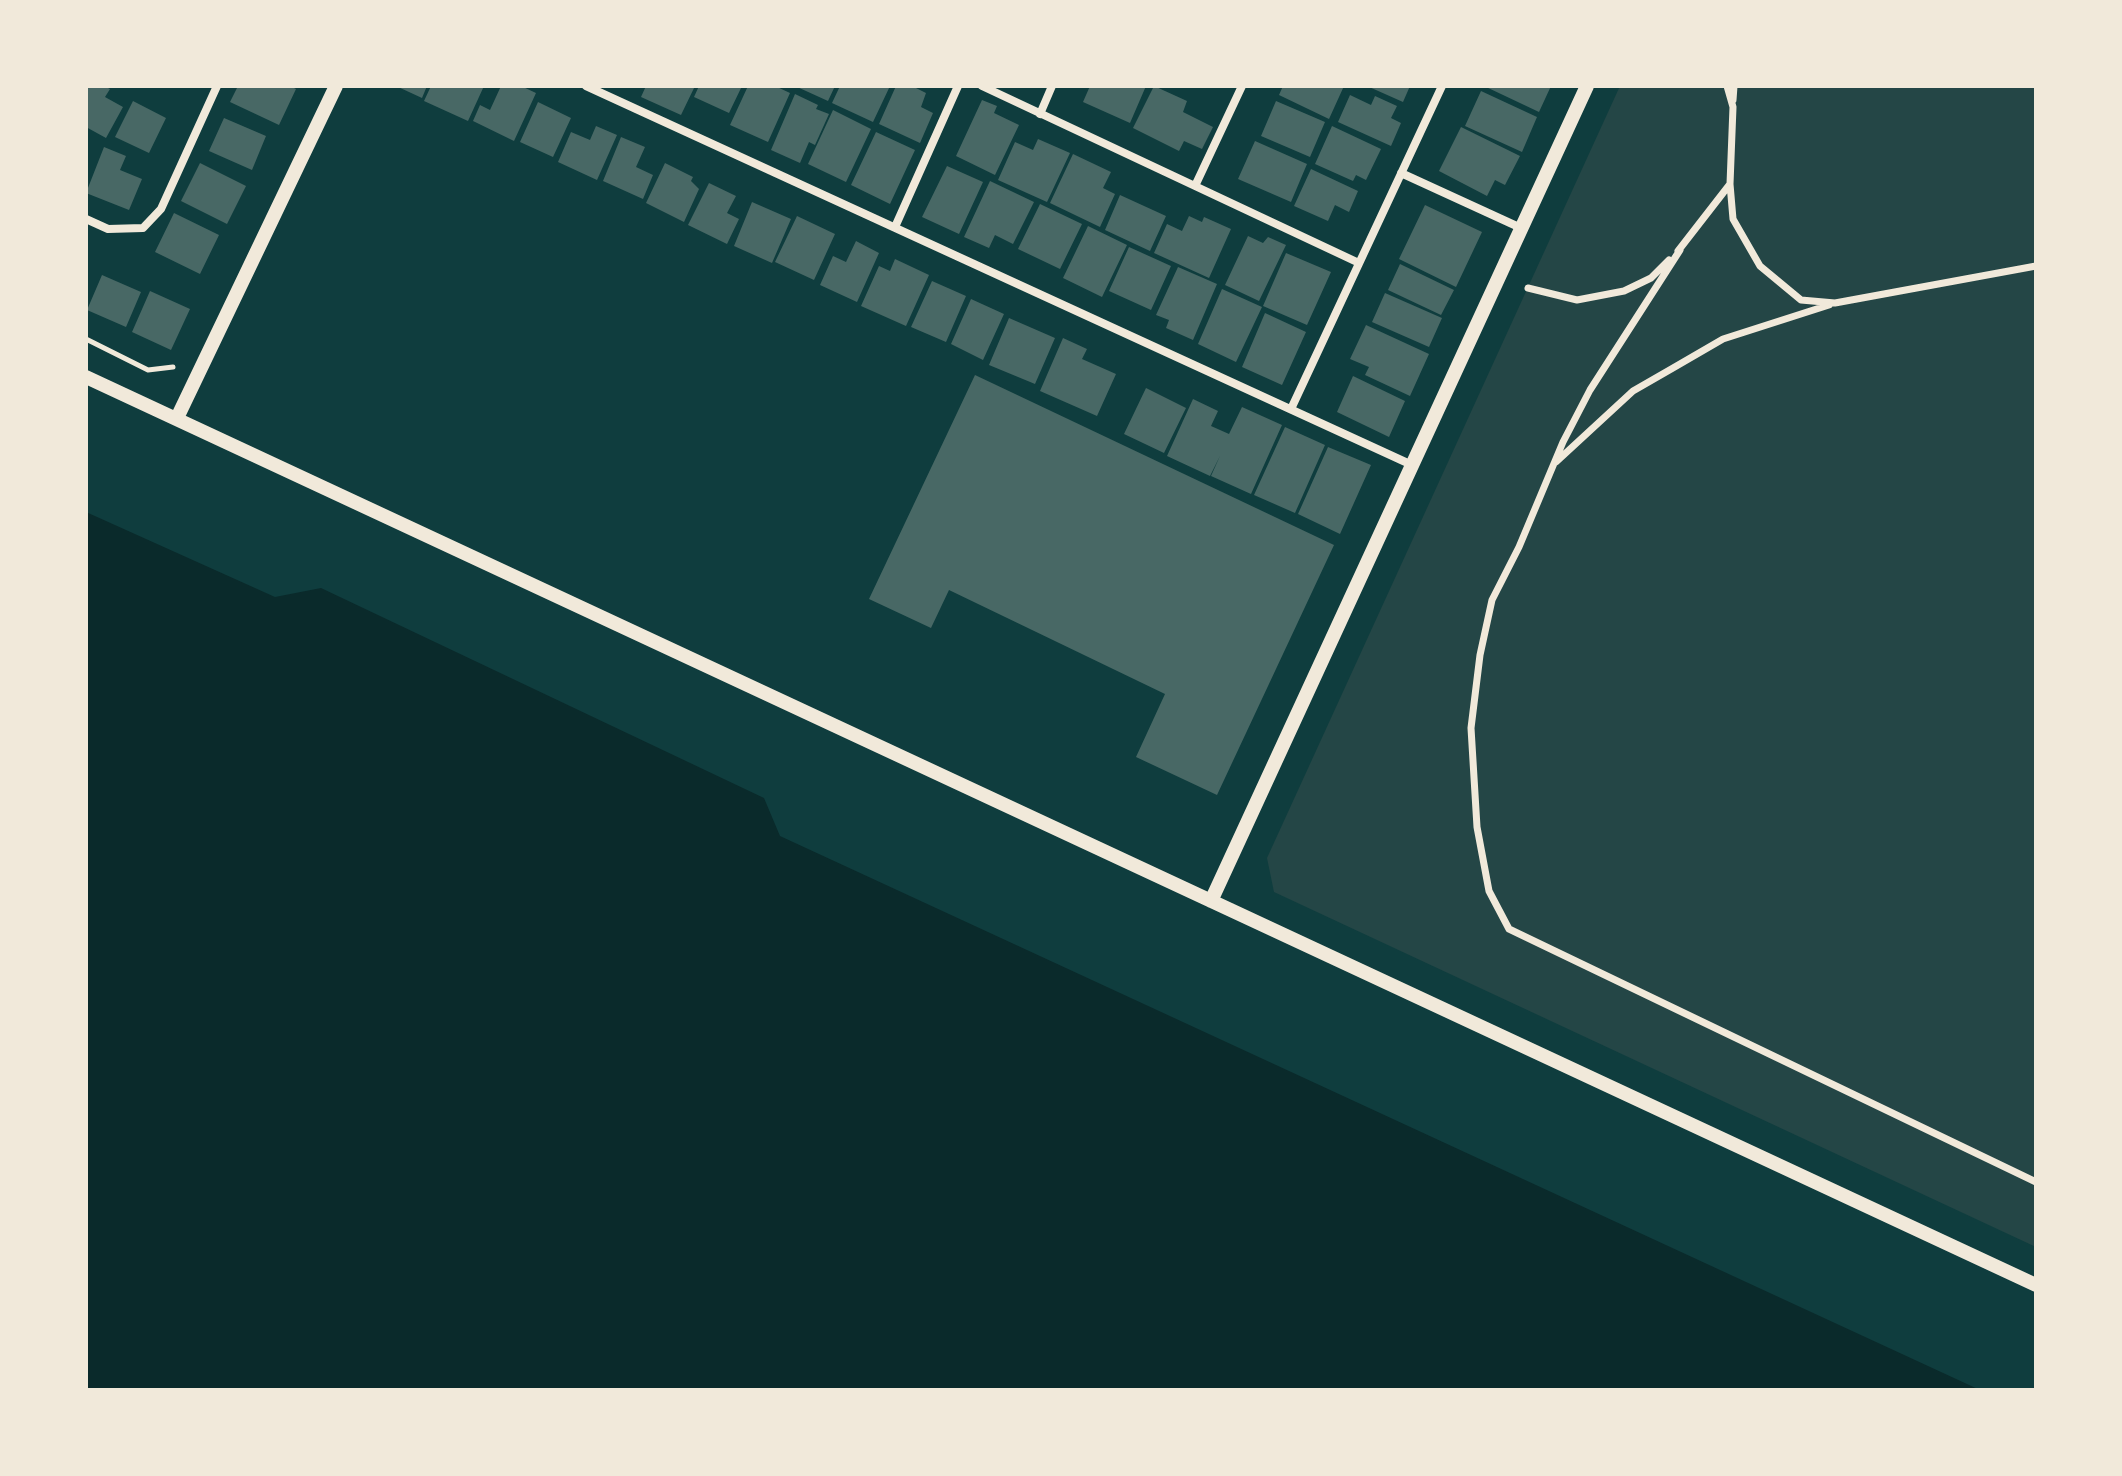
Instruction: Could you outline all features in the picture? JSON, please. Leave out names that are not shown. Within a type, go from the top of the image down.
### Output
[{"type":"street","points":[[86,219],[108,229],[143,228],[161,209],[217,86]]},
{"type":"street","points":[[177,418],[336,86]]},
{"type":"street","points":[[586,86],[1412,465]]},
{"type":"street","points":[[895,227],[958,86]]},
{"type":"street","points":[[982,86],[1359,263]]},
{"type":"street","points":[[1040,114],[1052,86]]},
{"type":"street","points":[[1195,186],[1242,86]]},
{"type":"street","points":[[1291,409],[1442,86]]},
{"type":"street","points":[[1211,901],[1587,86]]},
{"type":"street","points":[[1727,86],[1733,107]]},
{"type":"street","points":[[1734,86],[1730,184],[1733,219],[1760,266],[1801,300],[1835,303]]},
{"type":"street","points":[[1401,173],[1521,228]]},
{"type":"street","points":[[1730,184],[1680,250],[1590,390],[1492,600],[1480,655],[1471,728],[1477,827],[1489,891],[1509,929],[2036,1182]]},
{"type":"street","points":[[1528,288],[1577,300],[1624,291],[1651,278],[1680,250]]},
{"type":"street","points":[[1553,464],[1633,391],[1723,339],[1835,303],[2036,266]]},
{"type":"street","points":[[86,377],[2036,1285]]},
{"type":"path","points":[[86,339],[148,370]]},
{"type":"shaded area","points":[[1620,86],[2036,86],[2036,1247],[1274,892],[1267,858]]},
{"type":"shaded area","points":[[86,512],[275,597],[321,588],[764,798],[780,836],[1980,1390],[86,1390]]},
{"type":"building","points":[[86,86],[110,89],[105,97],[123,107],[106,138],[86,127]]},
{"type":"building","points":[[238,86],[290,86],[296,89],[279,125],[230,102]]},
{"type":"building","points":[[396,86],[427,86],[422,98]]},
{"type":"building","points":[[431,86],[484,86],[468,121],[424,101]]},
{"type":"building","points":[[501,86],[521,86],[536,93],[514,141],[473,121],[480,105],[490,110]]},
{"type":"building","points":[[646,86],[695,86],[681,115],[641,97]]},
{"type":"building","points":[[699,86],[742,86],[729,113],[694,97]]},
{"type":"building","points":[[748,86],[775,86],[790,93],[768,142],[730,125]]},
{"type":"building","points":[[795,86],[835,86],[828,101]]},
{"type":"building","points":[[840,86],[890,86],[873,122],[832,103]]},
{"type":"building","points":[[896,86],[912,86],[926,93],[921,107],[933,113],[920,143],[879,124]]},
{"type":"building","points":[[1090,86],[1146,86],[1130,123],[1083,102]]},
{"type":"building","points":[[1154,86],[1187,101],[1183,112],[1213,127],[1202,149],[1184,141],[1179,151],[1133,128]]},
{"type":"building","points":[[1283,86],[1344,86],[1329,119],[1279,95]]},
{"type":"building","points":[[1367,86],[1410,86],[1403,102]]},
{"type":"building","points":[[1484,86],[1551,86],[1539,112]]},
{"type":"building","points":[[1481,91],[1537,117],[1522,152],[1465,126]]},
{"type":"building","points":[[795,94],[829,114],[815,145],[809,142],[800,163],[771,150]]},
{"type":"building","points":[[1350,95],[1371,105],[1375,96],[1397,106],[1391,118],[1401,123],[1391,146],[1338,122]]},
{"type":"building","points":[[982,100],[997,106],[994,113],[1019,125],[995,175],[956,156]]},
{"type":"building","points":[[133,101],[166,118],[149,153],[115,137]]},
{"type":"building","points":[[1276,101],[1325,122],[1310,157],[1261,136]]},
{"type":"building","points":[[538,102],[571,118],[553,157],[520,142]]},
{"type":"building","points":[[833,110],[871,129],[846,182],[808,164]]},
{"type":"building","points":[[224,118],[266,136],[252,170],[209,151]]},
{"type":"building","points":[[596,126],[617,135],[597,180],[558,162],[571,132],[590,140]]},
{"type":"building","points":[[1332,126],[1381,149],[1366,180],[1356,175],[1353,181],[1315,164]]},
{"type":"building","points":[[1461,127],[1520,156],[1505,185],[1495,180],[1487,196],[1439,171]]},
{"type":"building","points":[[876,132],[915,150],[890,204],[851,185]]},
{"type":"building","points":[[621,137],[645,147],[636,167],[653,175],[643,199],[603,181]]},
{"type":"building","points":[[1038,139],[1070,153],[1047,202],[998,180],[1015,142],[1033,150]]},
{"type":"building","points":[[1255,141],[1307,164],[1291,202],[1238,179]]},
{"type":"building","points":[[104,147],[126,156],[120,170],[142,179],[129,210],[86,193]]},
{"type":"building","points":[[1073,154],[1111,172],[1103,188],[1115,194],[1100,227],[1050,203]]},
{"type":"building","points":[[200,163],[246,186],[227,224],[181,201]]},
{"type":"building","points":[[665,163],[693,177],[691,181],[699,189],[684,222],[646,203]]},
{"type":"building","points":[[947,166],[983,182],[959,234],[922,217]]},
{"type":"building","points":[[1311,169],[1358,191],[1349,212],[1335,205],[1328,221],[1294,206]]},
{"type":"building","points":[[990,181],[1034,202],[1013,244],[995,235],[989,248],[964,237]]},
{"type":"building","points":[[709,183],[736,196],[727,213],[739,219],[727,244],[688,225]]},
{"type":"building","points":[[1120,195],[1166,216],[1150,251],[1105,230]]},
{"type":"building","points":[[752,202],[791,219],[772,263],[734,246]]},
{"type":"building","points":[[1040,204],[1082,224],[1060,269],[1018,249]]},
{"type":"building","points":[[1425,205],[1482,232],[1456,287],[1399,259]]},
{"type":"building","points":[[174,213],[219,235],[200,274],[155,252]]},
{"type":"building","points":[[797,216],[835,234],[814,280],[775,262]]},
{"type":"building","points":[[1189,216],[1202,222],[1204,217],[1231,229],[1209,278],[1154,253],[1167,224],[1182,231]]},
{"type":"building","points":[[1088,226],[1127,245],[1102,297],[1063,278]]},
{"type":"building","points":[[1248,236],[1263,243],[1268,237],[1286,245],[1259,301],[1225,285]]},
{"type":"building","points":[[856,241],[879,253],[857,302],[820,285],[833,256],[846,262]]},
{"type":"building","points":[[1129,247],[1171,266],[1151,310],[1109,291]]},
{"type":"building","points":[[1286,253],[1331,272],[1307,325],[1263,306]]},
{"type":"building","points":[[895,259],[929,275],[906,326],[861,306],[879,266],[890,271]]},
{"type":"building","points":[[1400,264],[1454,290],[1441,315],[1388,290]]},
{"type":"building","points":[[1178,267],[1217,284],[1193,340],[1166,328],[1169,320],[1156,315]]},
{"type":"building","points":[[102,275],[141,292],[126,327],[87,310]]},
{"type":"building","points":[[932,281],[966,296],[946,342],[911,327]]},
{"type":"building","points":[[1222,289],[1262,307],[1236,362],[1198,344]]},
{"type":"building","points":[[150,291],[190,309],[171,350],[132,332]]},
{"type":"building","points":[[1385,293],[1442,318],[1429,347],[1372,322]]},
{"type":"building","points":[[971,299],[1004,314],[983,360],[951,344]]},
{"type":"building","points":[[1265,313],[1306,332],[1282,385],[1242,367]]},
{"type":"building","points":[[1009,318],[1055,338],[1035,384],[989,365]]},
{"type":"building","points":[[1366,325],[1429,354],[1410,396],[1365,375],[1369,367],[1350,359]]},
{"type":"building","points":[[1063,338],[1087,349],[1082,359],[1116,374],[1097,416],[1040,391]]},
{"type":"building","points":[[975,375],[1334,545],[1217,795],[1136,757],[1165,694],[949,590],[931,628],[869,599]]},
{"type":"building","points":[[1353,376],[1405,401],[1389,437],[1337,412]]},
{"type":"building","points":[[1146,388],[1186,408],[1164,453],[1124,434]]},
{"type":"building","points":[[1193,399],[1218,411],[1211,426],[1229,434],[1242,407],[1282,425],[1251,494],[1211,476],[1220,456],[1210,476],[1167,456]]},
{"type":"building","points":[[1285,427],[1325,445],[1295,513],[1254,495]]},
{"type":"building","points":[[1328,447],[1371,465],[1340,534],[1298,514]]}]
